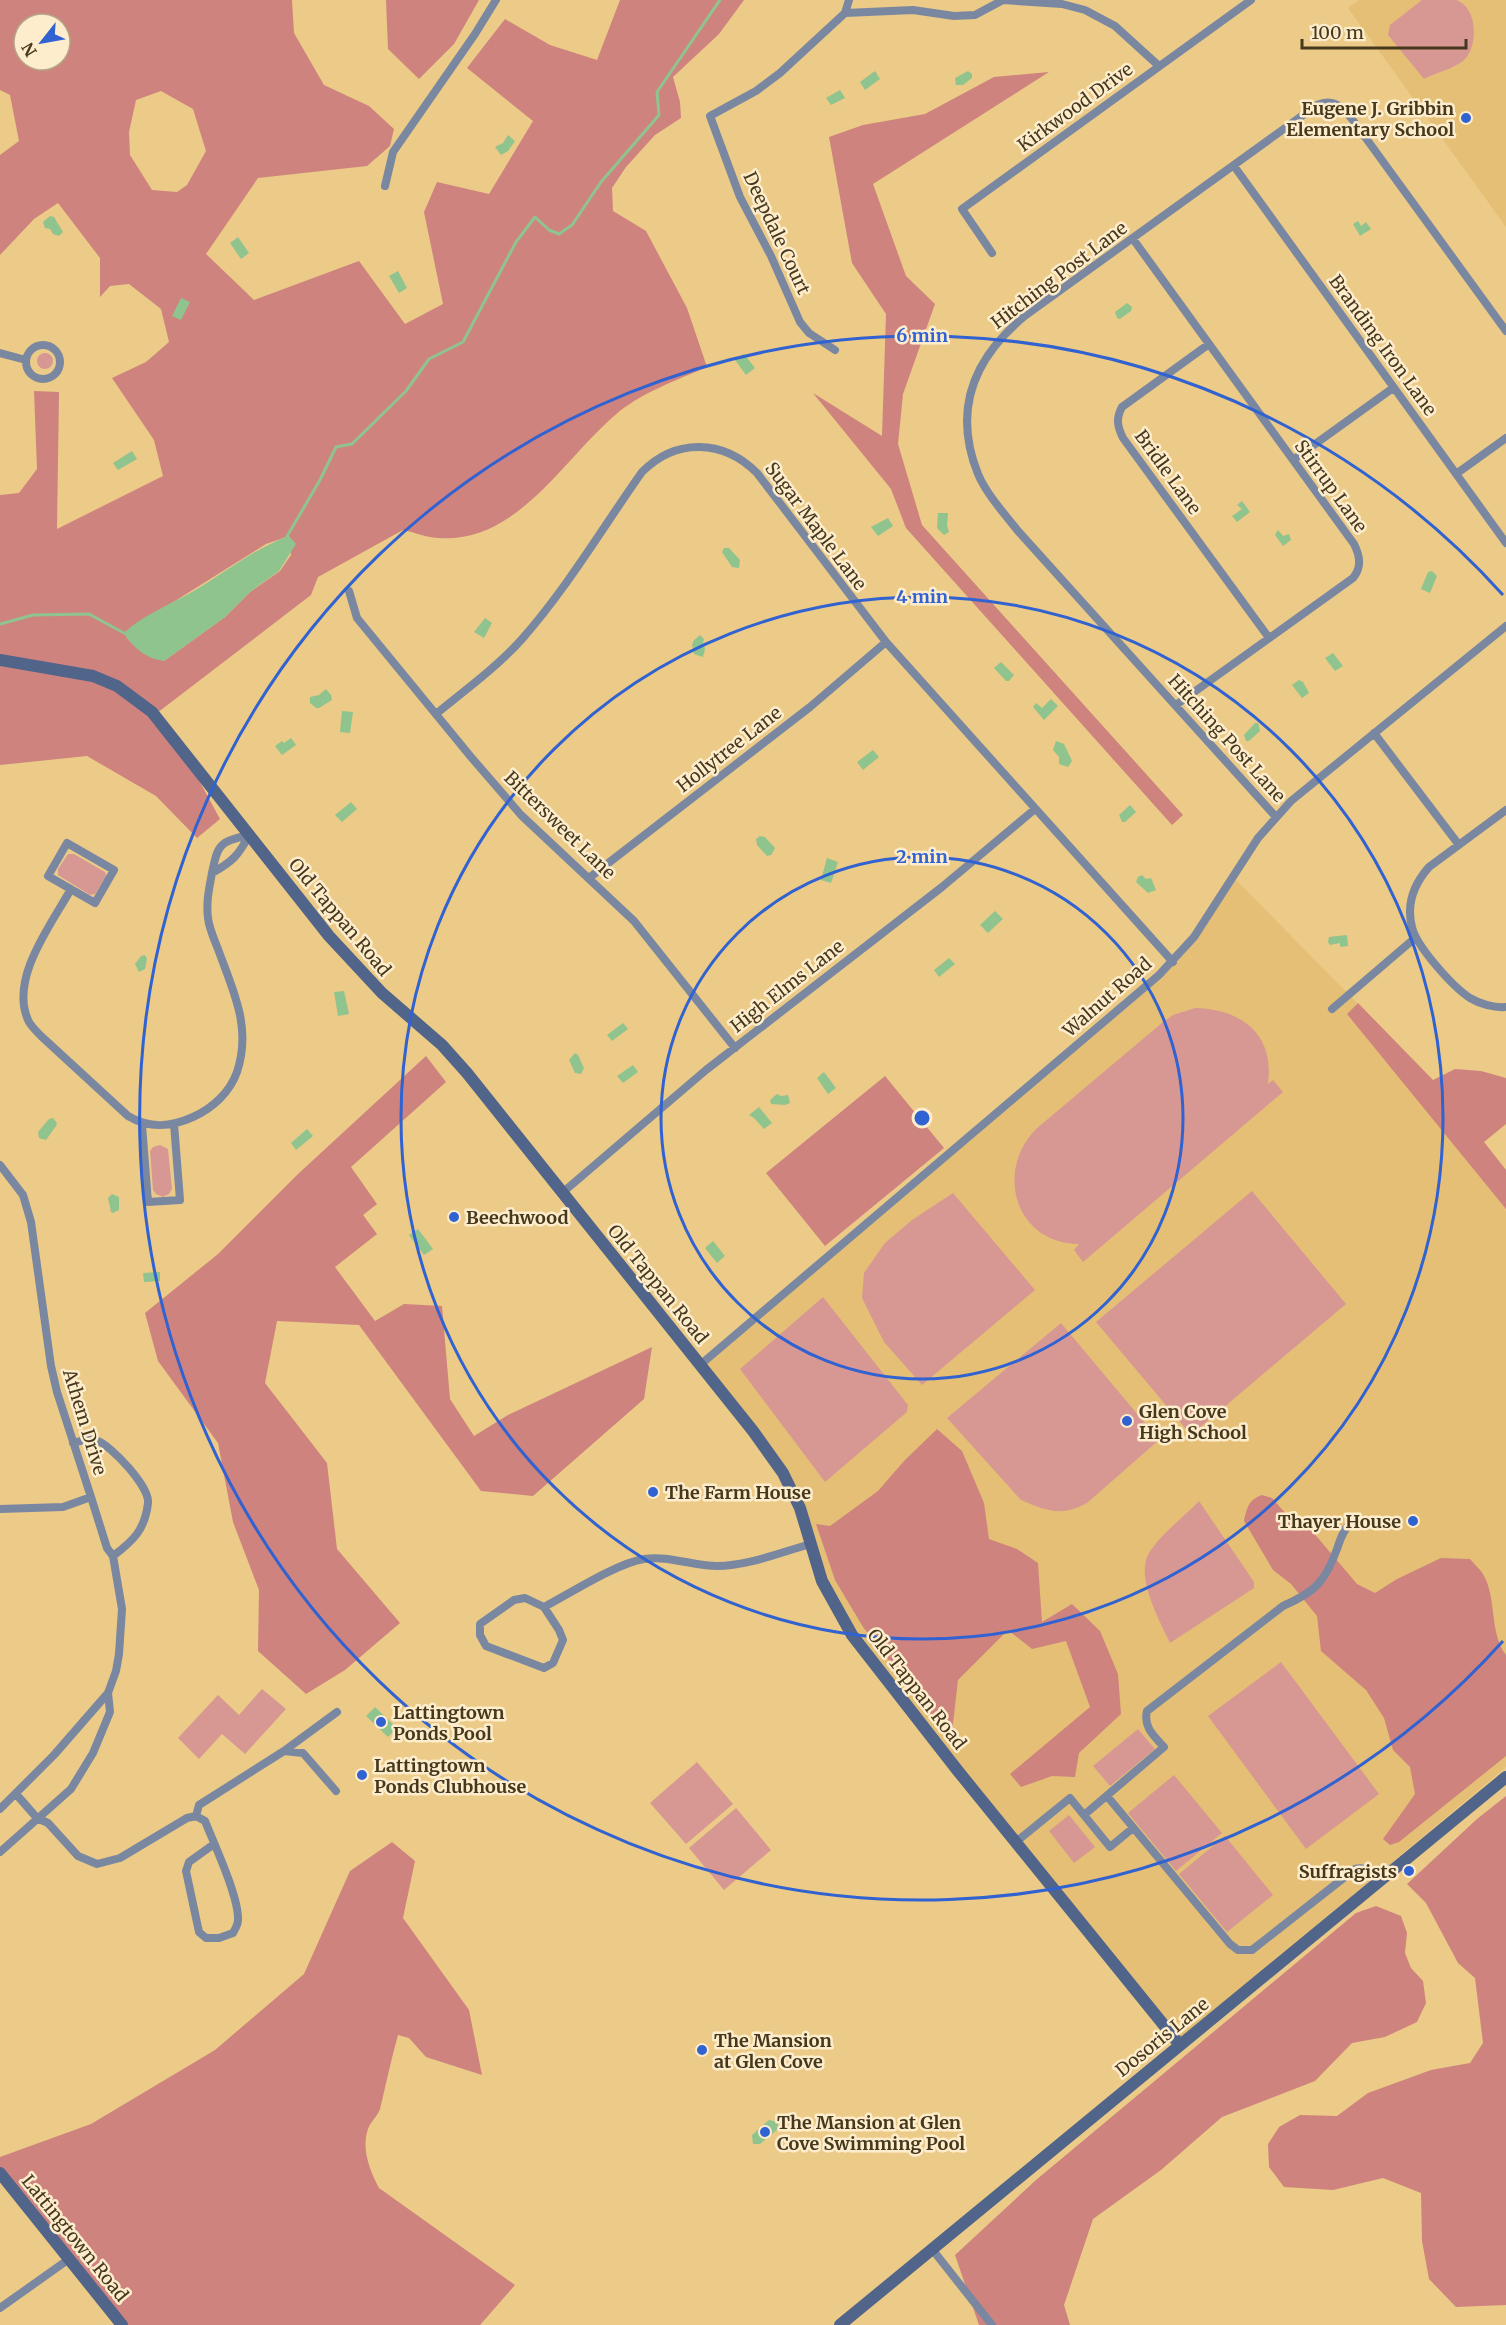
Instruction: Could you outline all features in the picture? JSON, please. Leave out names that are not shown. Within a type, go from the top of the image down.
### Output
[{"type":"street","points":[[385,186],[393,152],[496,0]]},
{"type":"street","points":[[849,0],[845,13],[913,10],[954,16],[975,15],[1003,0],[1062,4],[1085,10],[1115,26],[1159,66]]},
{"type":"street","name":"Kirkwood Drive","points":[[992,253],[962,209],[1251,0]]},
{"type":"street","name":"Deepdale Court","points":[[835,350],[809,333],[800,322],[771,256],[740,197],[710,116],[756,91],[780,73],[845,13]]},
{"type":"street","name":"Hitching Post Lane","points":[[1276,817],[1018,531],[991,496],[979,476],[970,451],[968,436],[967,416],[972,387],[979,370],[991,348],[1006,331],[1026,315],[1317,105],[1334,102],[1342,107],[1506,331]]},
{"type":"street","name":"Branding Iron Lane","points":[[1234,166],[1506,543]]},
{"type":"street","name":"Stirrup Lane","points":[[1133,239],[1354,544],[1358,552],[1360,567],[1353,578],[1176,705]]},
{"type":"street","name":"Bridle Lane","points":[[1209,344],[1122,407],[1118,415],[1118,428],[1269,638]]},
{"type":"street","points":[[46,345],[51,346],[59,355],[59,366],[53,375],[43,379],[37,378],[28,371],[26,360],[34,346],[46,345]]},
{"type":"street","points":[[0,353],[26,360]]},
{"type":"street","points":[[1293,460],[1394,388]]},
{"type":"street","points":[[1456,474],[1506,438]]},
{"type":"street","name":"Sugar Maple Lane","points":[[436,714],[502,660],[522,638],[552,600],[642,472],[666,453],[684,448],[715,448],[747,463],[757,473],[886,642],[1173,962]]},
{"type":"street","name":"Bittersweet Lane","points":[[349,591],[357,618],[521,815],[634,921],[735,1048]]},
{"type":"street","name":"Walnut Road","points":[[700,1365],[1173,962],[1194,937],[1258,838],[1291,801],[1506,626]]},
{"type":"street","name":"Hollytree Lane","points":[[589,878],[810,707],[886,642]]},
{"type":"street","name":"Old Tappan Road","points":[[0,660],[93,676],[117,686],[152,712],[358,970],[441,1045],[467,1073],[753,1431],[783,1473],[800,1508],[828,1594],[852,1635],[1180,2045]]},
{"type":"street","points":[[1374,733],[1459,845]]},
{"type":"street","name":"High Elms Lane","points":[[562,1193],[735,1048],[942,887],[1035,809]]},
{"type":"street","points":[[1506,810],[1429,867],[1415,886],[1410,913],[1415,938],[1452,982],[1471,999],[1492,1007],[1506,1007]]},
{"type":"street","points":[[212,873],[228,865],[240,852],[249,835]]},
{"type":"street","points":[[71,890],[27,970],[23,987],[29,1021],[41,1036],[115,1106],[142,1125],[174,1124],[203,1112],[219,1100],[234,1082],[242,1057],[244,1033],[240,1009],[208,920],[207,895],[216,852],[228,840],[249,835]]},
{"type":"street","points":[[67,843],[114,870],[95,903],[71,890],[48,876],[67,843]]},
{"type":"street","points":[[1332,1009],[1415,938]]},
{"type":"street","points":[[142,1125],[148,1202],[180,1200],[174,1124]]},
{"type":"street","name":"Athem Drive","points":[[0,1165],[23,1195],[31,1222],[51,1365],[107,1548],[113,1556],[119,1587],[121,1629],[116,1671],[108,1693],[60,1749],[0,1809]]},
{"type":"street","points":[[73,1443],[88,1439],[99,1441],[115,1454],[147,1492],[148,1503],[137,1537],[113,1556]]},
{"type":"street","points":[[0,1509],[63,1507],[91,1497]]},
{"type":"street","points":[[1084,1815],[1164,1747],[1148,1728],[1145,1719],[1147,1711],[1283,1606],[1307,1596],[1331,1566],[1342,1534],[1350,1524]]},
{"type":"street","points":[[543,1607],[619,1568],[642,1559],[664,1558],[715,1566],[733,1565],[811,1544]]},
{"type":"street","points":[[525,1598],[543,1607],[559,1630],[563,1641],[553,1663],[544,1668],[486,1646],[480,1635],[480,1624],[514,1600],[525,1598]]},
{"type":"street","name":"Athem Drive","points":[[0,1852],[70,1789],[93,1753],[110,1712],[108,1693]]},
{"type":"street","points":[[195,1816],[199,1804],[284,1750],[337,1712]]},
{"type":"street","points":[[284,1750],[303,1753],[336,1791]]},
{"type":"street","name":"Dosoris Lane","points":[[840,2325],[1506,1777]]},
{"type":"street","points":[[16,1794],[37,1818],[48,1823],[78,1856],[97,1864],[120,1858],[187,1818],[195,1816],[205,1821],[214,1844],[237,1906],[238,1923],[233,1933],[219,1938],[206,1938],[199,1932],[186,1871],[189,1862],[214,1844]]},
{"type":"street","points":[[1107,1796],[1230,1944],[1238,1950],[1252,1950],[1355,1869],[1368,1869],[1380,1881]]},
{"type":"street","points":[[1016,1842],[1070,1798],[1110,1847],[1133,1828]]},
{"type":"street","name":"Lattingtown Road","points":[[0,2173],[122,2325]]},
{"type":"street","points":[[932,2249],[992,2325]]},
{"type":"street","points":[[0,2308],[69,2259]]},
{"type":"shaded area","points":[[0,0],[292,0],[294,33],[324,85],[369,106],[394,129],[390,146],[367,166],[258,178],[206,254],[254,300],[359,261],[405,324],[443,304],[424,212],[437,182],[489,194],[533,121],[467,68],[505,19],[550,45],[597,60],[620,0],[744,0],[719,34],[673,77],[680,102],[681,118],[655,135],[626,167],[612,188],[613,211],[646,231],[687,308],[707,367],[658,388],[624,408],[595,434],[536,496],[515,513],[492,527],[467,536],[439,538],[403,530],[318,577],[311,595],[157,713],[220,819],[197,838],[156,796],[87,756],[0,765],[0,495],[19,493],[37,469],[34,391],[59,392],[57,529],[163,476],[154,440],[112,378],[146,362],[169,342],[161,309],[129,284],[110,286],[100,297],[100,258],[58,203],[34,219],[0,255],[0,155],[19,141],[10,95],[0,90]],"holes":[[[161,91],[193,109],[206,151],[187,185],[177,192],[152,190],[130,155],[129,132],[136,100]],[[289,536],[291,555],[280,571],[250,592],[225,617],[164,661],[136,647],[124,633],[266,544]]]},
{"type":"shaded area","points":[[386,0],[479,0],[454,44],[419,79],[388,49]]},
{"type":"shaded area","name":"Eugene J. Gribbin Elementary School","points":[[1359,0],[1506,0],[1506,227],[1348,8]]},
{"type":"shaded area","points":[[1422,0],[1456,0],[1469,11],[1474,28],[1472,47],[1463,61],[1424,79],[1388,35],[1390,25]]},
{"type":"shaded area","points":[[875,71],[880,79],[865,90],[860,82]]},
{"type":"shaded area","points":[[968,71],[972,74],[972,78],[963,85],[956,85],[955,78]]},
{"type":"shaded area","points":[[1049,72],[873,184],[906,276],[935,304],[903,394],[898,444],[922,525],[1183,815],[1172,825],[906,528],[891,489],[813,393],[882,436],[886,314],[852,263],[829,137],[863,125],[925,114],[994,77]]},
{"type":"shaded area","points":[[840,90],[845,98],[831,105],[826,98]]},
{"type":"shaded area","points":[[508,135],[515,141],[508,151],[501,155],[495,147],[503,143]]},
{"type":"shaded area","points":[[50,216],[54,217],[63,232],[59,236],[45,228],[43,222]]},
{"type":"shaded area","points":[[1358,221],[1361,226],[1366,222],[1371,229],[1360,236],[1353,224]]},
{"type":"shaded area","points":[[238,237],[249,253],[241,259],[230,243]]},
{"type":"shaded area","points":[[398,271],[407,288],[399,293],[389,276]]},
{"type":"shaded area","points":[[181,298],[190,302],[181,320],[172,316]]},
{"type":"shaded area","points":[[1127,303],[1132,307],[1131,311],[1120,319],[1117,318],[1115,312]]},
{"type":"shaded area","points":[[42,353],[48,353],[53,361],[51,367],[42,369],[37,364],[37,358]]},
{"type":"shaded area","points":[[744,354],[755,368],[746,375],[735,360]]},
{"type":"shaded area","points":[[132,451],[137,459],[118,470],[113,463]]},
{"type":"shaded area","points":[[1242,501],[1250,512],[1237,522],[1232,516],[1242,509],[1237,505]]},
{"type":"shaded area","points":[[938,513],[948,513],[949,532],[944,535],[937,528]]},
{"type":"shaded area","points":[[888,518],[893,526],[878,536],[871,527]]},
{"type":"shaded area","points":[[1278,530],[1283,536],[1289,534],[1291,540],[1283,546],[1275,535]]},
{"type":"shaded area","points":[[289,536],[296,544],[279,571],[250,592],[225,617],[164,661],[141,652],[124,633],[251,554]]},
{"type":"shaded area","points":[[724,548],[729,548],[740,560],[739,568],[732,567],[722,552]]},
{"type":"shaded area","points":[[1432,571],[1437,576],[1430,593],[1421,589],[1428,572]]},
{"type":"shaded area","points":[[926,596],[940,598],[939,605],[924,601]]},
{"type":"shaded area","points":[[485,618],[492,623],[484,638],[474,632]]},
{"type":"shaded area","points":[[700,635],[704,639],[703,657],[694,654],[692,645]]},
{"type":"shaded area","points":[[1333,653],[1343,666],[1335,671],[1325,658]]},
{"type":"shaded area","points":[[1001,662],[1014,675],[1009,681],[1006,681],[994,668]]},
{"type":"shaded area","points":[[1299,680],[1303,682],[1309,693],[1302,698],[1292,685]]},
{"type":"shaded area","points":[[326,689],[332,700],[316,708],[310,703],[310,697],[319,695]]},
{"type":"shaded area","points":[[1051,699],[1058,706],[1044,720],[1033,707],[1036,703],[1042,708]]},
{"type":"shaded area","points":[[342,711],[353,712],[350,733],[340,732]]},
{"type":"shaded area","points":[[1255,723],[1258,723],[1260,731],[1246,741],[1244,735]]},
{"type":"shaded area","points":[[291,738],[296,745],[282,755],[275,746]]},
{"type":"shaded area","points":[[1056,741],[1064,744],[1072,761],[1068,767],[1059,764],[1059,757],[1053,750]]},
{"type":"shaded area","points":[[873,750],[879,757],[863,770],[857,762]]},
{"type":"shaded area","points":[[351,802],[357,809],[342,822],[335,815]]},
{"type":"shaded area","points":[[1130,805],[1136,812],[1122,822],[1119,815]]},
{"type":"shaded area","points":[[760,836],[765,837],[775,848],[771,855],[767,856],[757,845],[756,839]]},
{"type":"shaded area","points":[[68,854],[74,854],[105,872],[106,876],[95,894],[90,895],[58,875],[58,869]]},
{"type":"shaded area","points":[[827,858],[838,862],[831,883],[821,880]]},
{"type":"shaded area","points":[[1142,875],[1146,879],[1151,878],[1156,890],[1148,893],[1136,882]]},
{"type":"shaded area","name":"Glen Cove High School","points":[[1236,880],[1433,1080],[1506,1170],[1506,1767],[1180,2039],[953,1759],[855,1632],[827,1583],[791,1476],[706,1365],[1197,938]]},
{"type":"shaded area","points":[[995,911],[1003,919],[988,933],[980,925]]},
{"type":"shaded area","points":[[1347,935],[1348,946],[1340,947],[1340,943],[1330,945],[1328,942],[1329,937]]},
{"type":"shaded area","points":[[145,955],[147,959],[145,969],[139,972],[135,964],[141,956]]},
{"type":"shaded area","points":[[949,958],[955,964],[939,977],[934,970]]},
{"type":"shaded area","points":[[344,991],[349,1014],[338,1016],[334,992]]},
{"type":"shaded area","points":[[1358,1003],[1433,1080],[1455,1069],[1481,1071],[1506,1078],[1506,1124],[1484,1142],[1506,1170],[1506,1209],[1347,1014]]},
{"type":"shaded area","points":[[1195,1008],[1227,1013],[1240,1019],[1251,1028],[1260,1038],[1266,1051],[1269,1066],[1268,1084],[1273,1080],[1283,1092],[1083,1262],[1074,1250],[1079,1244],[1057,1241],[1040,1232],[1027,1219],[1018,1203],[1015,1184],[1016,1165],[1023,1146],[1036,1129],[1163,1022],[1173,1015]]},
{"type":"shaded area","points":[[623,1023],[628,1029],[612,1041],[607,1035]]},
{"type":"shaded area","points":[[575,1053],[584,1068],[581,1074],[575,1073],[569,1060]]},
{"type":"shaded area","points":[[426,1056],[446,1082],[351,1167],[377,1204],[363,1215],[377,1234],[335,1267],[375,1321],[404,1304],[442,1306],[450,1399],[474,1436],[508,1415],[652,1347],[644,1399],[533,1496],[481,1491],[359,1325],[277,1321],[265,1383],[327,1463],[337,1549],[400,1623],[345,1670],[306,1694],[258,1651],[259,1590],[233,1522],[218,1443],[158,1361],[145,1313],[218,1254],[298,1174]]},
{"type":"shaded area","points":[[633,1065],[638,1072],[623,1083],[617,1076]]},
{"type":"shaded area","points":[[824,1072],[836,1088],[828,1094],[817,1078]]},
{"type":"shaded area","points":[[885,1076],[944,1148],[825,1246],[766,1173]]},
{"type":"shaded area","points":[[777,1094],[788,1095],[790,1103],[771,1104],[770,1100]]},
{"type":"shaded area","points":[[759,1107],[772,1123],[764,1129],[749,1115]]},
{"type":"shaded area","points":[[53,1118],[57,1123],[56,1126],[46,1140],[39,1138],[38,1132],[49,1119]]},
{"type":"shaded area","points":[[307,1129],[313,1136],[296,1150],[291,1143]]},
{"type":"shaded area","points":[[160,1145],[168,1149],[172,1189],[163,1197],[153,1190],[150,1151],[153,1147]]},
{"type":"shaded area","points":[[1252,1191],[1346,1304],[1191,1435],[1096,1322]]},
{"type":"shaded area","points":[[953,1193],[1035,1290],[922,1385],[884,1342],[862,1298],[864,1273],[885,1243],[912,1220]]},
{"type":"shaded area","points":[[112,1194],[119,1197],[119,1210],[113,1213],[108,1198]]},
{"type":"shaded area","points":[[418,1229],[433,1249],[424,1255],[409,1235]]},
{"type":"shaded area","points":[[713,1241],[725,1256],[717,1263],[705,1248]]},
{"type":"shaded area","points":[[160,1272],[160,1281],[144,1282],[143,1273]]},
{"type":"shaded area","points":[[823,1297],[908,1405],[907,1412],[825,1482],[740,1369]]},
{"type":"shaded area","points":[[1061,1323],[1159,1440],[1087,1503],[1070,1510],[1054,1511],[1021,1500],[947,1418]]},
{"type":"shaded area","points":[[937,1429],[962,1451],[984,1503],[989,1539],[1017,1549],[1038,1563],[1042,1622],[1072,1604],[1100,1631],[1118,1674],[1121,1714],[1079,1753],[1075,1777],[1052,1776],[1021,1787],[1010,1774],[1090,1707],[1066,1641],[1032,1649],[1008,1630],[958,1680],[951,1741],[863,1627],[835,1580],[816,1524],[830,1526],[878,1491],[904,1461]]},
{"type":"shaded area","points":[[1262,1495],[1272,1498],[1294,1523],[1312,1531],[1357,1584],[1375,1593],[1397,1579],[1441,1558],[1470,1559],[1487,1583],[1497,1636],[1506,1655],[1506,1756],[1399,1842],[1390,1845],[1383,1839],[1415,1794],[1410,1767],[1393,1750],[1384,1718],[1366,1690],[1321,1651],[1317,1616],[1291,1584],[1273,1570],[1244,1521],[1251,1502]]},
{"type":"shaded area","points":[[1199,1501],[1254,1582],[1254,1588],[1170,1643],[1151,1600],[1145,1576],[1145,1565],[1152,1548]]},
{"type":"shaded area","points":[[1281,1662],[1379,1794],[1306,1849],[1208,1716]]},
{"type":"shaded area","points":[[262,1689],[286,1709],[245,1754],[222,1734],[199,1759],[178,1738],[218,1695],[239,1715]]},
{"type":"shaded area","name":"Lattingtown Ponds Pool","points":[[375,1707],[397,1728],[388,1737],[366,1716]]},
{"type":"shaded area","points":[[1138,1729],[1155,1749],[1110,1786],[1093,1766]]},
{"type":"shaded area","points":[[697,1762],[733,1804],[686,1844],[650,1803]]},
{"type":"shaded area","points":[[1174,1775],[1222,1833],[1176,1871],[1128,1813]]},
{"type":"shaded area","points":[[1506,1796],[1506,2305],[1456,2307],[1429,2279],[1422,2241],[1421,2193],[1383,2178],[1333,2190],[1284,2187],[1269,2167],[1268,2144],[1279,2127],[1300,2115],[1337,2116],[1368,2093],[1431,2070],[1470,2063],[1483,2043],[1475,1978],[1458,1963],[1426,1903],[1407,1884],[1477,1819]]},
{"type":"shaded area","points":[[736,1808],[771,1850],[724,1890],[689,1848]]},
{"type":"shaded area","points":[[1069,1815],[1095,1847],[1074,1863],[1049,1831]]},
{"type":"shaded area","points":[[1225,1836],[1273,1895],[1227,1932],[1179,1874]]},
{"type":"shaded area","points":[[392,1842],[415,1861],[403,1918],[469,2010],[482,2075],[426,2057],[409,2038],[398,2035],[380,2109],[369,2126],[366,2137],[368,2160],[379,2188],[515,2285],[480,2325],[126,2325],[0,2172],[0,2157],[91,2124],[215,2050],[304,1974],[350,1871]]},
{"type":"shaded area","points":[[1376,1906],[1401,1916],[1407,1933],[1405,1953],[1411,1968],[1423,1981],[1426,2003],[1417,2022],[1385,2037],[1352,2043],[1315,2081],[1222,2117],[1161,2170],[1093,2219],[1064,2305],[1070,2325],[979,2325],[955,2255],[1036,2180],[1356,1913]]},
{"type":"shaded area","name":"The Mansion at Glen Cove Swimming Pool","points":[[769,2120],[778,2122],[778,2129],[760,2144],[753,2144],[752,2135]]},
{"type":"waterway","points":[[286,538],[320,480],[336,447],[352,444],[406,391],[429,359],[463,342],[516,242],[535,217],[549,230],[559,234],[572,225],[601,182],[659,115],[657,92],[720,0]]},
{"type":"waterway","points":[[0,624],[33,615],[89,614],[127,633]]},
{"type":"place","name":"Eugene J. Gribbin Elementary School","points":[[1466,118]]},
{"type":"place","name":"Beechwood","points":[[454,1217]]},
{"type":"place","name":"Glen Cove High School","points":[[1127,1421]]},
{"type":"place","name":"The Farm House","points":[[653,1492]]},
{"type":"place","name":"Thayer House","points":[[1413,1521]]},
{"type":"place","name":"Lattingtown Ponds Pool","points":[[381,1722]]},
{"type":"place","name":"Lattingtown Ponds Clubhouse","points":[[362,1775]]},
{"type":"place","name":"Suffragists","points":[[1409,1871]]},
{"type":"place","name":"The Mansion at Glen Cove","points":[[702,2050]]},
{"type":"place","name":"The Mansion at Glen Cove Swimming Pool","points":[[765,2132]]}]
